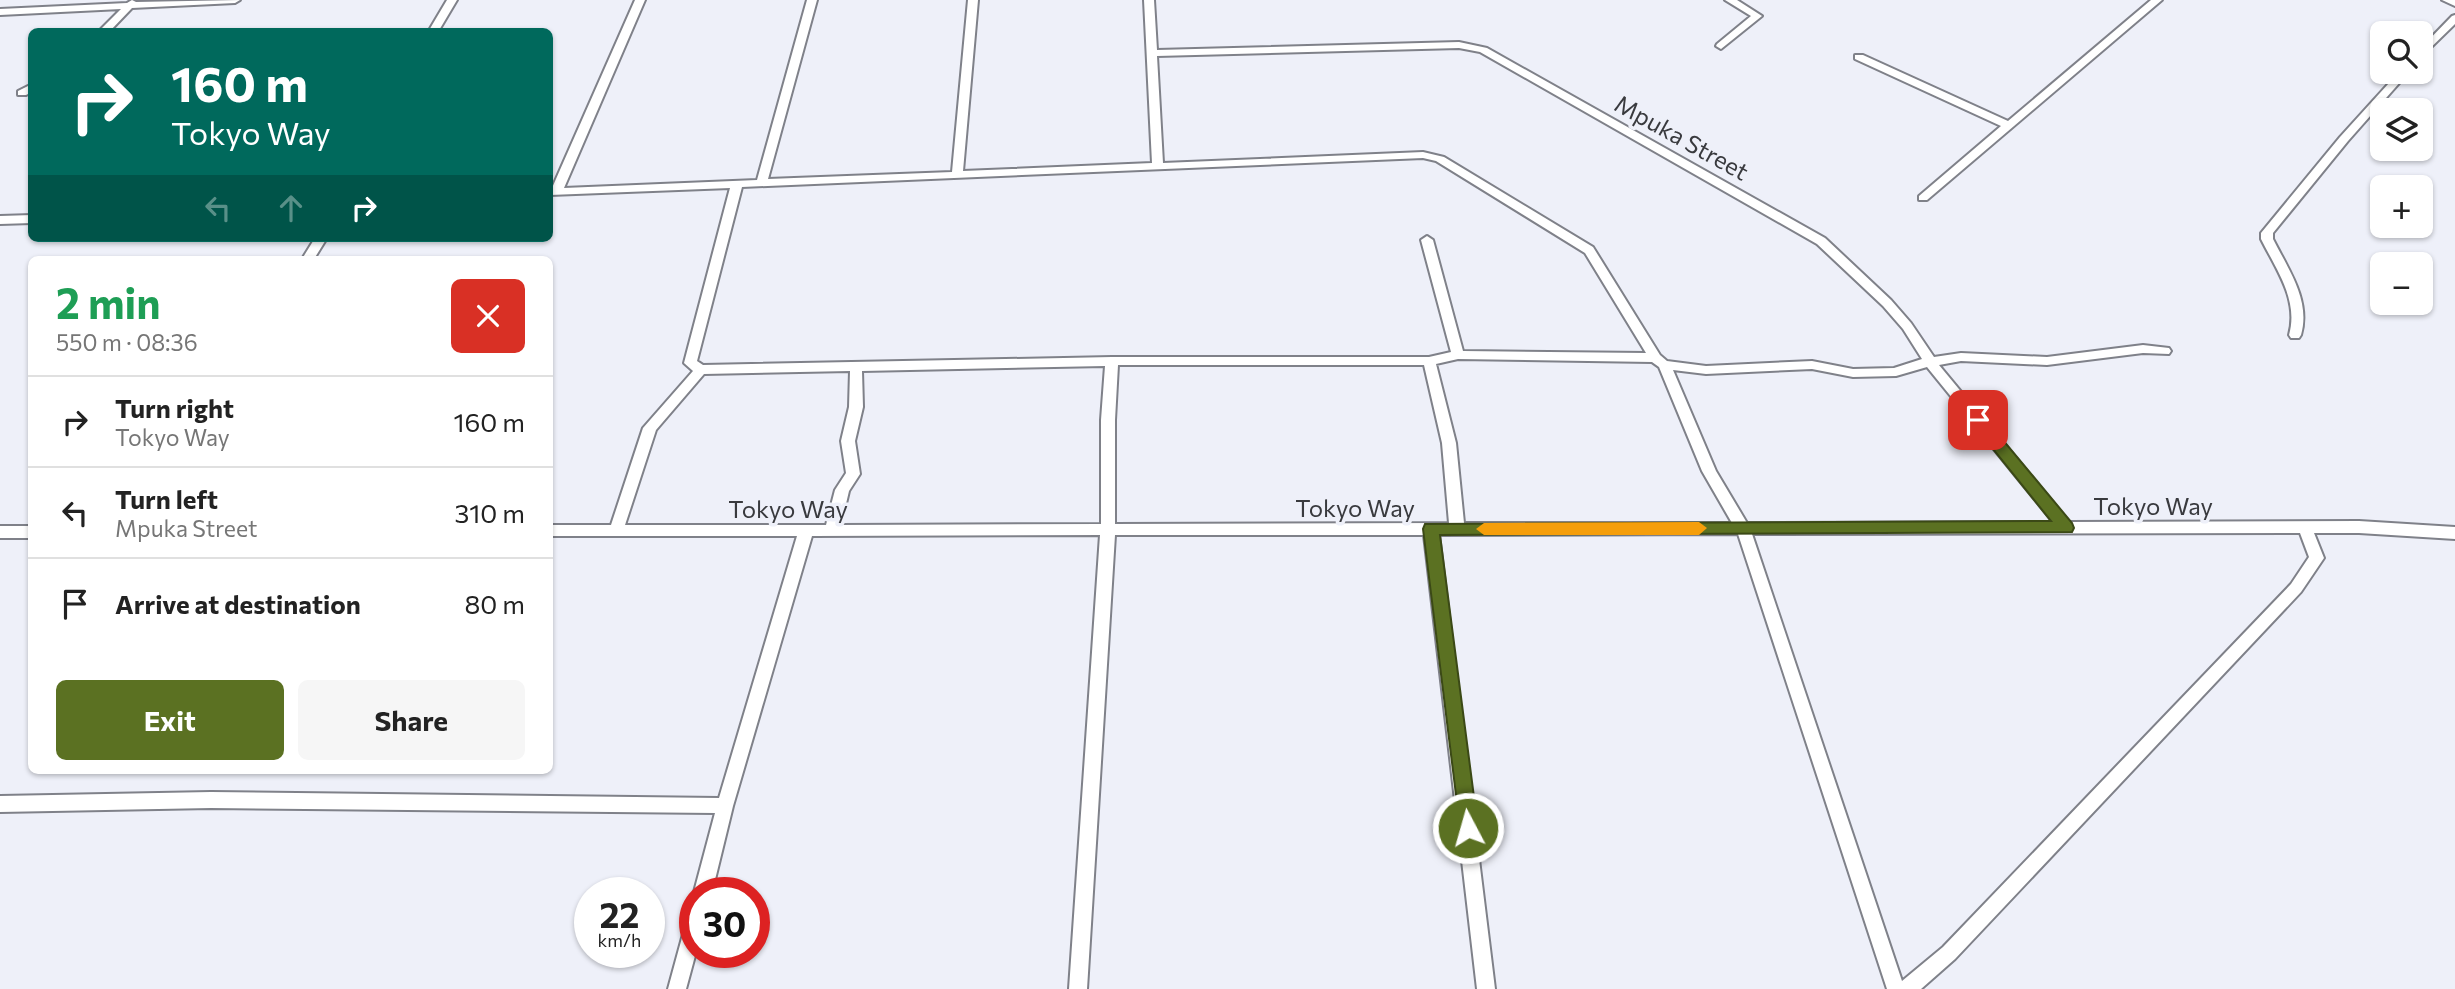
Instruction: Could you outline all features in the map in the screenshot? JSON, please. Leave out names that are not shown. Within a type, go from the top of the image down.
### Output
[{"type":"street","points":[[0,12],[133,3],[234,0]]},
{"type":"street","points":[[435,28],[452,0]]},
{"type":"street","points":[[640,0],[553,192],[1423,155],[1435,157],[1589,250],[1659,361],[1730,512],[1743,528],[1896,989]]},
{"type":"street","points":[[761,184],[811,0]]},
{"type":"street","points":[[957,175],[973,0]]},
{"type":"street","points":[[1149,0],[1158,166]]},
{"type":"street","points":[[1721,46],[1757,16],[1730,0]]},
{"type":"street","points":[[1923,198],[2157,0]]},
{"type":"street","points":[[2447,0],[2455,3]]},
{"type":"street","points":[[107,28],[133,3]]},
{"type":"street","points":[[2433,41],[2455,18]]},
{"type":"street","name":"Mpuka Street","points":[[1151,53],[1477,47],[1815,237],[1887,303],[1907,326],[1930,363],[2066,528]]},
{"type":"street","points":[[1860,57],[2010,126]]},
{"type":"street","points":[[2295,335],[2299,327],[2297,303],[2267,239],[2267,233],[2343,139],[2393,84]]},
{"type":"street","points":[[737,184],[690,363],[701,369],[1112,361],[1429,361],[1458,355],[1659,361],[1706,370],[1812,365],[1853,373],[1896,372],[1910,366],[1973,357],[2047,361],[2143,349],[2165,351]]},
{"type":"street","points":[[0,220],[28,219]]},
{"type":"street","points":[[1427,240],[1458,355]]},
{"type":"street","points":[[1078,989],[1107,531],[1108,420],[1112,361]]},
{"type":"street","points":[[1429,361],[1448,443],[1457,529]]},
{"type":"street","points":[[832,531],[842,490],[853,474],[848,440],[856,407],[856,366]]},
{"type":"street","points":[[615,531],[650,428],[701,369]]},
{"type":"street","points":[[1907,989],[1949,953],[2296,588],[2316,558],[2305,527]]},
{"type":"street","name":"Tokyo Way","points":[[553,531],[2359,527],[2455,533]]},
{"type":"street","points":[[1431,529],[1486,989]]},
{"type":"street","points":[[707,877],[725,806],[806,531]]},
{"type":"street","points":[[0,532],[28,532]]},
{"type":"street","points":[[0,804],[211,800],[725,806]]},
{"type":"street","points":[[677,989],[683,968]]},
{"type":"slow traffic","points":[[1484,529],[1699,528]]},
{"type":"route","points":[[1468,828],[1431,529],[2066,528],[1978,420]]}]
